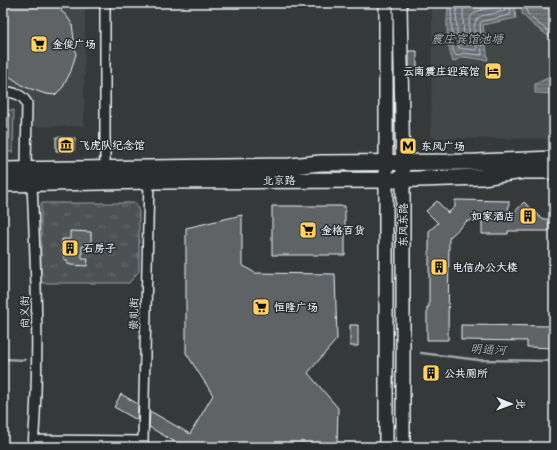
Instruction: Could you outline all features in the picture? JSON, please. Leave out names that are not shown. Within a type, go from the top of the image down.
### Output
[{"type":"main road","name":"东风东路","points":[[386,3],[386,447]]},
{"type":"main road","name":"东风东路","points":[[400,3],[403,180],[403,447]]},
{"type":"main road","name":"北京路","points":[[3,170],[290,166],[321,163],[477,162],[554,159]]},
{"type":"main road","name":"北京路","points":[[3,184],[149,181],[403,180],[482,177],[523,171],[554,171]]},
{"type":"street","points":[[105,3],[105,168]]},
{"type":"street","points":[[3,91],[24,97],[27,103],[26,169]]},
{"type":"street","name":"崇礼街","points":[[144,444],[149,181]]},
{"type":"street","name":"尚义街","points":[[32,184],[37,298],[37,361],[34,444],[144,444]]},
{"type":"shaded area","points":[[3,3],[85,3],[84,126],[20,127],[20,96],[3,87]]},
{"type":"shaded area","name":"云南震庄迎宾馆","points":[[432,3],[554,3],[554,139],[431,138]]},
{"type":"green space","points":[[3,110],[14,110],[13,152],[3,152]]},
{"type":"green space","points":[[41,203],[136,203],[139,212],[139,271],[129,283],[41,283]]},
{"type":"water","name":"震庄宾馆池塘","points":[[449,3],[514,3],[516,18],[483,25],[488,60],[463,57],[453,62],[447,33]]},
{"type":"water","name":"震庄宾馆池塘","points":[[522,3],[554,3],[554,40],[533,25],[522,14]]},
{"type":"water","points":[[554,75],[554,94],[535,93],[535,84]]},
{"type":"building","name":"金俊广场","points":[[3,3],[64,3],[61,11],[66,15],[72,24],[76,54],[71,71],[63,87],[55,95],[46,94],[25,87],[3,72]]},
{"type":"building","points":[[409,51],[417,51],[417,71],[409,71]]},
{"type":"building","points":[[3,114],[9,114],[9,139],[3,139]]},
{"type":"building","points":[[56,137],[75,138],[74,151],[56,151]]},
{"type":"building","points":[[455,200],[509,201],[508,219],[524,202],[542,219],[548,219],[549,231],[508,231],[508,234],[482,234],[482,221],[467,221],[449,238],[448,340],[427,340],[427,307],[429,307],[429,231],[438,223],[426,211],[437,201],[448,213],[455,207]]},
{"type":"building","name":"金格百货","points":[[272,206],[345,206],[345,255],[272,255]]},
{"type":"building","name":"恒隆广场","points":[[242,215],[242,265],[255,273],[335,274],[337,339],[308,373],[338,408],[337,447],[184,447],[149,427],[150,411],[190,434],[213,395],[186,353],[186,228]]},
{"type":"building","name":"石房子","points":[[70,231],[91,232],[91,246],[82,246],[82,259],[88,259],[87,266],[70,265],[67,264],[67,260],[64,260],[64,252],[62,252],[62,239],[70,239]]},
{"type":"building","points":[[350,325],[358,325],[358,346],[350,346]]},
{"type":"building","points":[[461,325],[554,326],[554,348],[527,347],[527,341],[461,340]]},
{"type":"building","points":[[121,394],[138,404],[137,420],[114,407]]},
{"type":"waterway","name":"明通河","points":[[421,353],[479,360],[554,361]]},
{"type":"waterway","name":"明通河","points":[[3,359],[25,360]]},
{"type":"place","name":"金俊广场","points":[[39,44]]},
{"type":"place","name":"云南震庄迎宾馆","points":[[493,71]]},
{"type":"place","name":"飞虎队纪念馆","points":[[66,145]]},
{"type":"place","name":"东风广场","points":[[408,146]]},
{"type":"place","name":"如家酒店","points":[[528,216]]},
{"type":"place","name":"金格百货","points":[[308,230]]},
{"type":"place","name":"石房子","points":[[70,248]]},
{"type":"place","name":"电信办公大楼","points":[[439,267]]},
{"type":"place","name":"恒隆广场","points":[[261,307]]},
{"type":"place","name":"公共厕所","points":[[431,373]]}]
